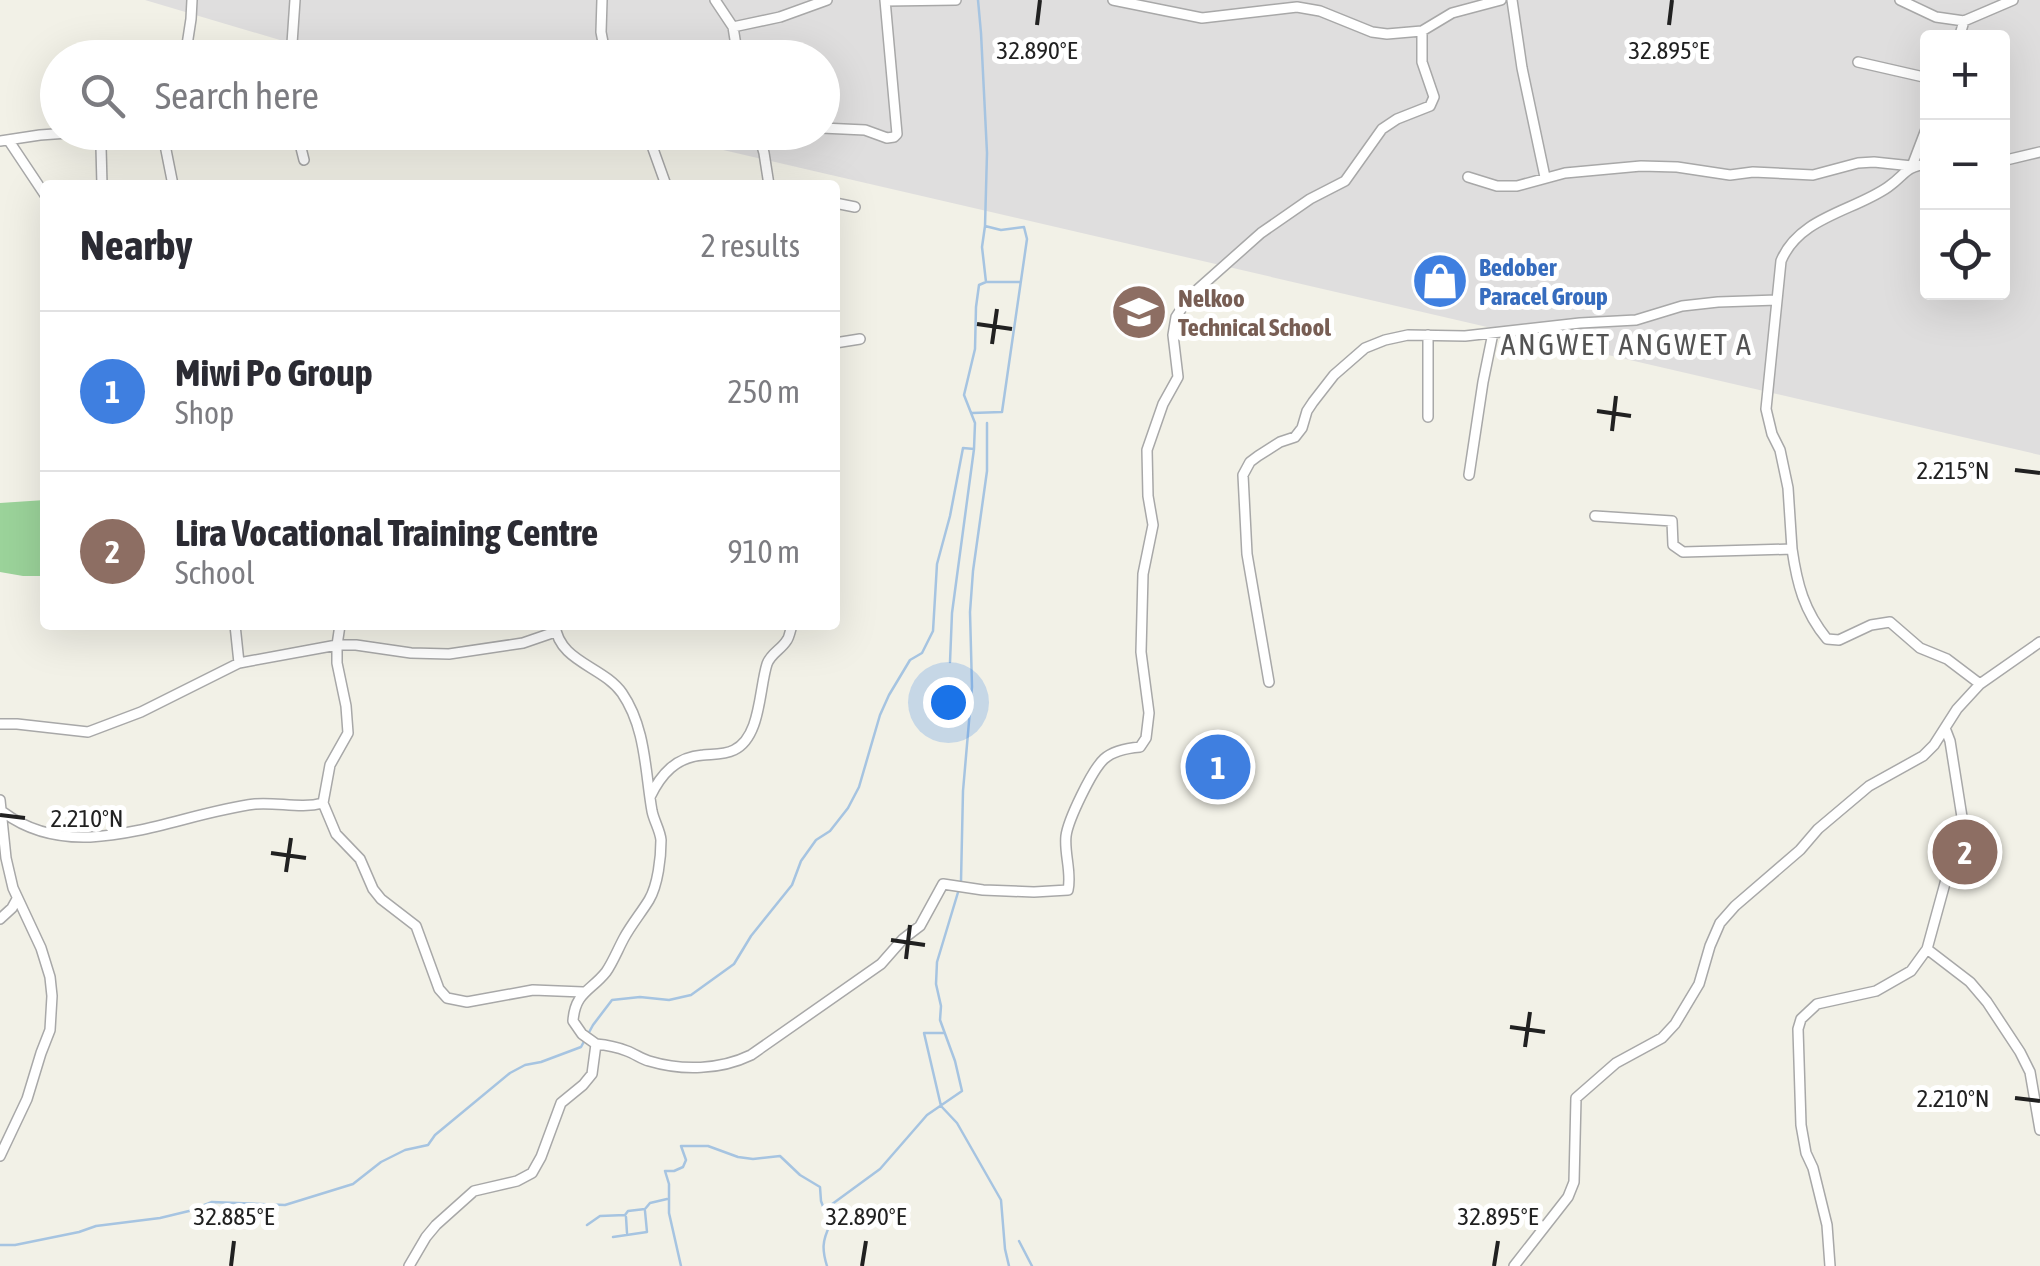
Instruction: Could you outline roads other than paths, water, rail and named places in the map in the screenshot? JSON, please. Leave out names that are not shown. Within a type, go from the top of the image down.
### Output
[{"type":"street","points":[[189,40],[192,0]]},
{"type":"street","points":[[292,40],[295,0]]},
{"type":"street","points":[[602,0],[603,40]]},
{"type":"street","points":[[715,0],[732,27],[735,40]]},
{"type":"street","points":[[732,27],[780,17],[828,0]]},
{"type":"street","points":[[840,129],[865,130],[887,138],[897,134],[885,1],[956,0]]},
{"type":"street","points":[[1113,0],[1202,18],[1297,8],[1320,11],[1386,34],[1422,31],[1452,14],[1501,0]]},
{"type":"street","points":[[1512,0],[1544,177]]},
{"type":"street","points":[[1900,0],[1936,16],[1964,21],[2013,0]]},
{"type":"street","points":[[1961,30],[1964,21]]},
{"type":"street","points":[[556,630],[558,640],[570,654],[611,680],[629,704],[641,738],[660,837],[652,895],[606,972],[582,992],[573,1014],[582,1034],[596,1044],[677,1066],[709,1067],[740,1060],[881,964],[920,926],[943,884],[983,890],[1068,890],[1066,837],[1070,818],[1104,759],[1125,748],[1140,748],[1146,738],[1149,713],[1141,652],[1143,574],[1152,524],[1147,450],[1163,404],[1178,376],[1173,336],[1176,317],[1189,297],[1261,233],[1300,205],[1345,181],[1382,129],[1430,106],[1434,98],[1422,62],[1422,31]]},
{"type":"street","points":[[1858,62],[1920,76]]},
{"type":"street","points":[[40,136],[5,141],[40,188]]},
{"type":"street","points":[[1920,145],[1912,166],[1889,186],[1833,212],[1792,242],[1782,260],[1766,409],[1788,488],[1798,585],[1804,604],[1828,638],[1839,640],[1871,625],[1890,622],[1920,648],[1947,659],[1980,684]]},
{"type":"street","points":[[101,150],[102,180]]},
{"type":"street","points":[[166,150],[172,180]]},
{"type":"street","points":[[302,150],[304,160]]},
{"type":"street","points":[[653,150],[664,180]]},
{"type":"street","points":[[763,150],[767,180]]},
{"type":"street","points":[[2010,159],[2040,152]]},
{"type":"street","points":[[1468,177],[1497,186],[1517,186],[1544,177],[1641,166],[1730,175],[1813,174],[1874,162],[1920,165]]},
{"type":"street","points":[[840,204],[855,207]]},
{"type":"street","points":[[1269,682],[1247,554],[1243,488],[1246,468],[1268,449],[1295,437],[1312,402],[1365,348],[1397,338],[1494,334],[1636,320],[1682,306],[1777,300]]},
{"type":"street","points":[[1469,475],[1494,334]]},
{"type":"street","points":[[1428,335],[1428,417]]},
{"type":"street","points":[[840,342],[860,338]]},
{"type":"street","points":[[1595,516],[1672,521],[1673,546],[1683,552],[1792,549]]},
{"type":"street","points":[[236,630],[239,663]]},
{"type":"street","points":[[339,630],[337,663],[348,733],[330,765],[323,804],[331,826],[360,859],[374,889],[416,926],[439,989],[447,998],[466,1002],[533,990],[582,992]]},
{"type":"street","points":[[0,724],[88,732],[141,712],[239,663],[336,644],[448,654],[523,643],[551,630]]},
{"type":"street","points":[[650,797],[665,773],[678,762],[738,748],[759,708],[768,660],[787,641],[790,630]]},
{"type":"street","points":[[1514,1266],[1568,1197],[1574,1182],[1576,1098],[1628,1056],[1662,1038],[1674,1024],[1699,984],[1720,923],[1868,786],[1922,756],[1934,745],[1957,709],[1980,684],[2040,642]]},
{"type":"street","points":[[1830,1266],[1826,1225],[1801,1125],[1798,1030],[1801,1018],[1817,1004],[1876,991],[1910,971],[1927,949],[1947,876],[1965,836],[1945,728]]},
{"type":"street","points":[[0,800],[3,859],[16,900],[34,931],[52,996],[52,1026],[40,1053],[34,1081],[0,1156]]},
{"type":"street","points":[[2,812],[29,830],[97,837],[256,804],[323,804]]},
{"type":"street","points":[[0,919],[16,900]]},
{"type":"street","points":[[1927,949],[1970,982],[2014,1043],[2030,1072],[2040,1130]]},
{"type":"street","points":[[410,1266],[436,1225],[474,1191],[532,1173],[544,1152],[561,1103],[592,1074],[596,1044]]},
{"type":"waterway","points":[[972,413],[1002,412],[1027,239],[1024,227],[1001,230],[985,226],[987,153],[978,0]]},
{"type":"waterway","points":[[985,226],[982,247],[986,282],[1020,282]]},
{"type":"waterway","points":[[950,662],[952,613],[974,449],[975,423],[964,395],[975,349],[979,285],[986,282]]},
{"type":"waterway","points":[[961,881],[963,791],[972,687],[970,612],[987,471],[987,423]]},
{"type":"waterway","points":[[0,1245],[160,1218],[212,1202],[285,1205],[353,1184],[381,1162],[405,1150],[428,1145],[510,1073],[581,1047],[612,1000],[669,1000],[691,995],[734,964],[792,885],[801,861],[816,840],[830,831],[848,808],[859,787],[889,695],[910,660],[922,653],[933,631],[937,564],[963,448],[974,449]]},
{"type":"waterway","points":[[824,1210],[880,1169],[927,1115],[962,1091],[940,1020],[936,984],[937,962],[959,889]]},
{"type":"waterway","points":[[944,1033],[924,1033],[941,1106],[957,1123],[1001,1200],[1009,1266]]},
{"type":"waterway","points":[[681,1266],[669,1213],[665,1171],[683,1167],[686,1160],[681,1146],[708,1146],[753,1159],[780,1156],[820,1187],[830,1225],[824,1246],[827,1266]]},
{"type":"waterway","points":[[587,1225],[600,1216],[625,1215],[667,1199]]},
{"type":"waterway","points":[[613,1237],[647,1232],[645,1211]]},
{"type":"waterway","points":[[626,1217],[627,1233]]},
{"type":"waterway","points":[[1019,1241],[1032,1266]]},
{"type":"place","name":"Bedober Paracel Group","points":[[1440,281]]},
{"type":"place","name":"Nelkoo Technical School","points":[[1139,312]]},
{"type":"place","name":"Miwi Po Group","points":[[1218,767]]},
{"type":"place","name":"Lira Vocational Training Centre","points":[[1965,852]]},
{"type":"district","name":"ANGWET ANGWET A","points":[[1627,345]]}]
